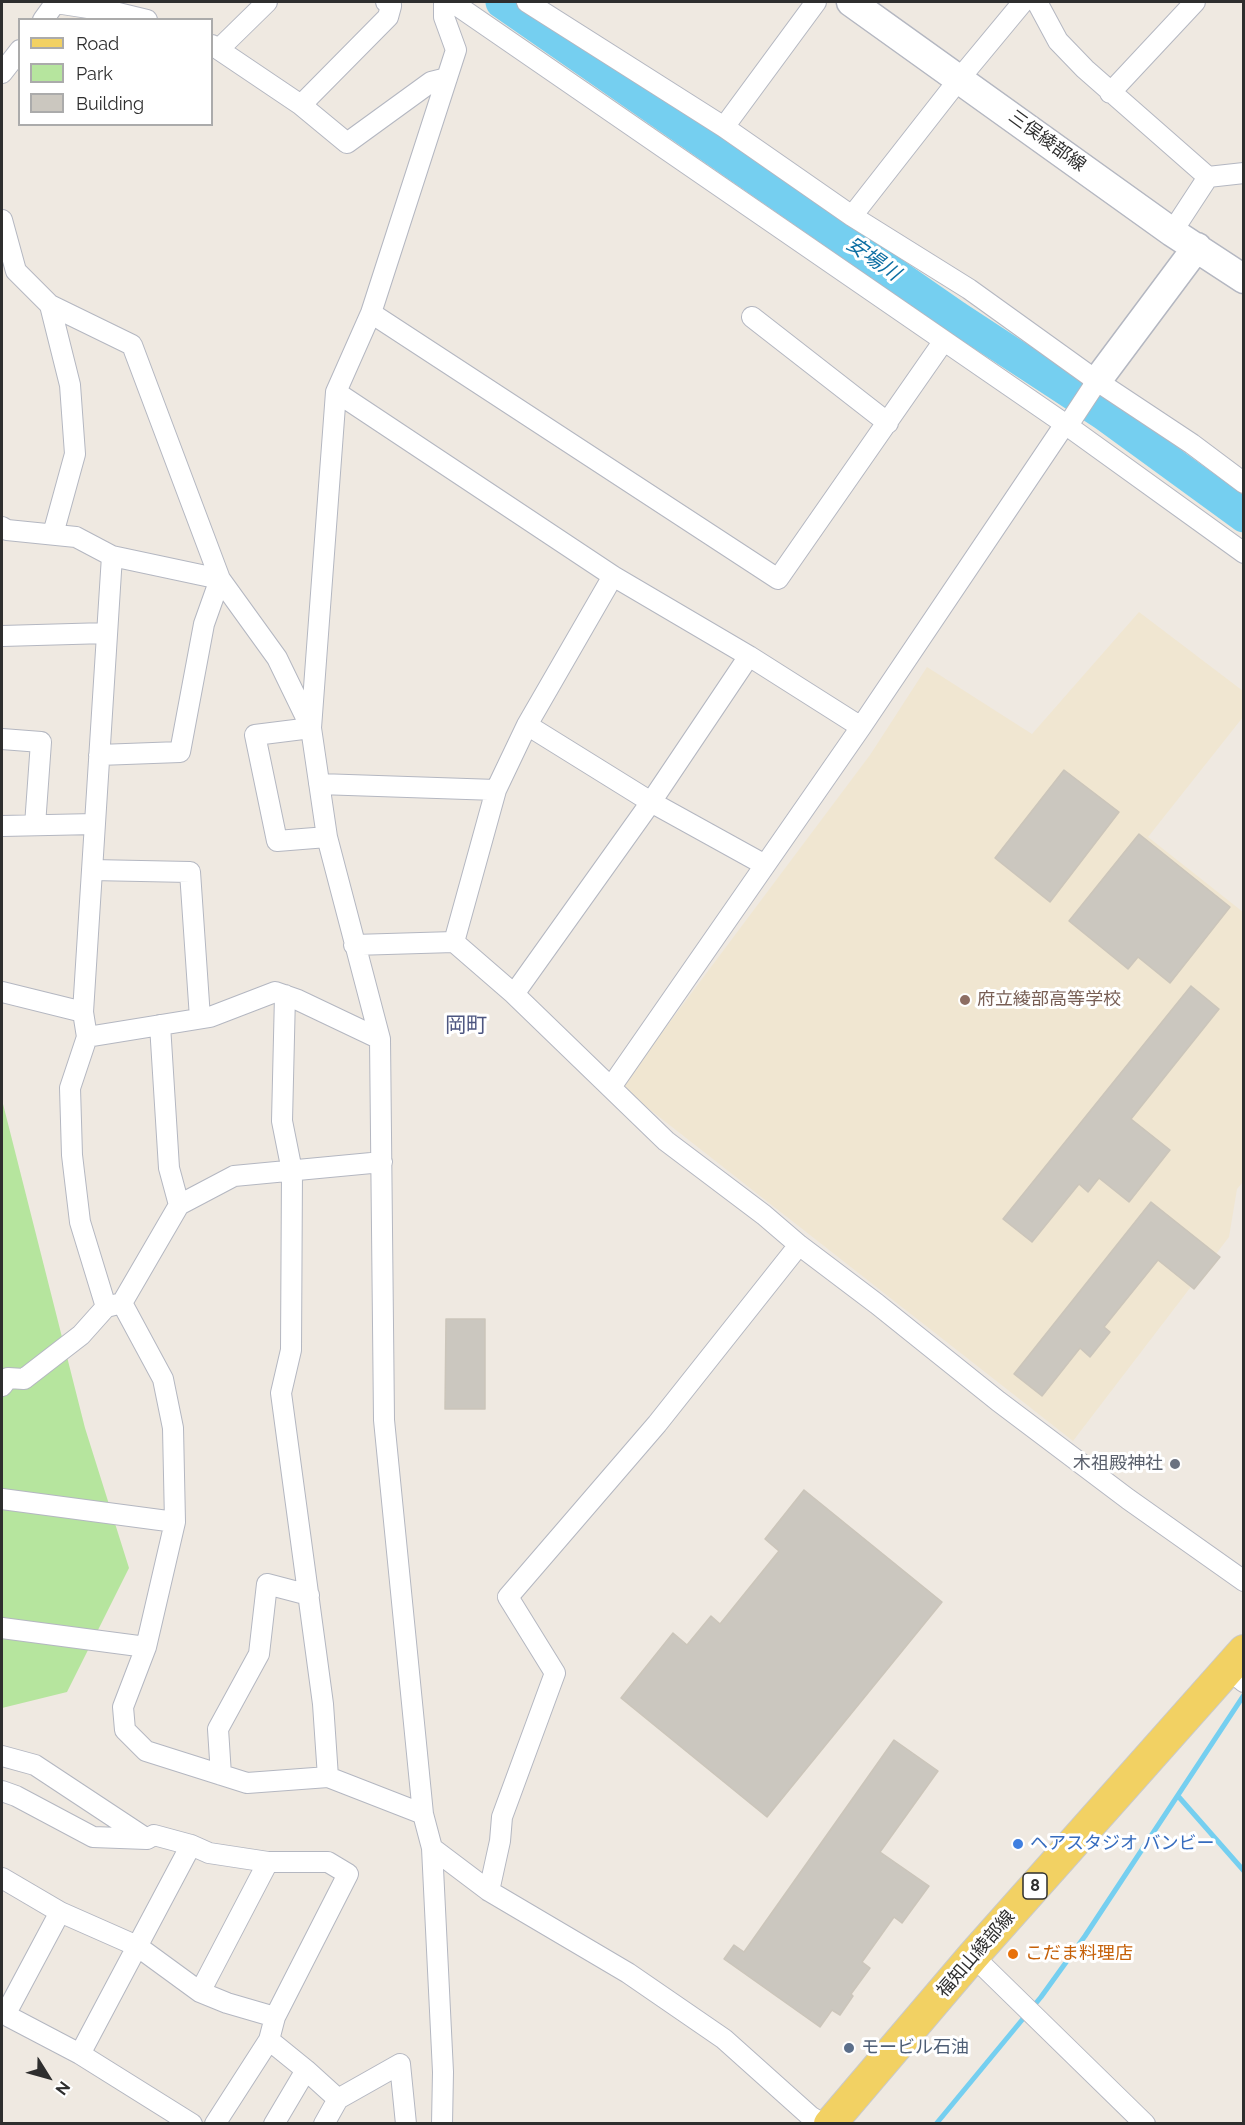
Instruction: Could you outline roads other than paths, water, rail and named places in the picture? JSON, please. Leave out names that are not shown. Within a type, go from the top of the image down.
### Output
[{"type":"main road","name":"三俣綾部線","points":[[851,2],[1172,232],[1244,279]]},
{"type":"main road","points":[[1097,381],[1197,248]]},
{"type":"main road","name":"福知山綾部線","points":[[830,2124],[974,1956],[1238,1667]]},
{"type":"street","points":[[44,18],[56,2],[115,7],[142,18]]},
{"type":"street","points":[[267,2],[215,47],[301,105],[347,143],[431,82],[447,78]]},
{"type":"street","points":[[301,105],[388,17],[391,6],[386,2]]},
{"type":"street","points":[[442,2124],[443,2072],[432,1848],[423,1814],[384,1420],[380,1039],[327,837],[311,728],[336,392],[371,313],[456,50],[444,17],[444,2]]},
{"type":"street","points":[[452,2],[943,342],[1068,421],[1244,553]]},
{"type":"street","points":[[526,2],[724,127],[852,216],[969,289],[1244,483]]},
{"type":"street","points":[[724,127],[816,2]]},
{"type":"street","points":[[852,216],[1023,2]]},
{"type":"street","points":[[1038,2],[1058,41],[1110,93],[1208,177],[1244,172]]},
{"type":"street","points":[[1110,93],[1196,2]]},
{"type":"street","points":[[2,73],[18,53]]},
{"type":"street","points":[[1172,232],[1208,177]]},
{"type":"street","points":[[2,220],[16,271],[50,305],[132,345],[220,579],[277,658],[311,728]]},
{"type":"street","points":[[50,305],[70,385],[75,454],[54,534]]},
{"type":"street","points":[[371,313],[778,579],[943,342]]},
{"type":"street","points":[[752,317],[888,423]]},
{"type":"street","points":[[611,1086],[861,727],[1097,381]]},
{"type":"street","points":[[336,392],[613,576],[749,656],[861,727]]},
{"type":"street","points":[[2,527],[7,530],[76,537],[112,556],[220,579]]},
{"type":"street","points":[[112,556],[83,1012],[87,1037],[70,1088],[72,1155],[80,1222],[114,1304],[163,1379],[173,1428],[175,1522],[146,1647],[123,1707],[125,1730],[146,1751],[246,1783],[328,1777],[423,1814]]},
{"type":"street","points":[[454,942],[496,790],[527,725],[613,576]]},
{"type":"street","points":[[99,755],[180,752],[204,624],[220,579]]},
{"type":"street","points":[[2,636],[107,633]]},
{"type":"street","points":[[514,994],[651,802],[749,656]]},
{"type":"street","points":[[527,725],[651,802],[765,865]]},
{"type":"street","points":[[311,728],[255,735],[277,842],[327,837]]},
{"type":"street","points":[[2,740],[41,742],[35,825]]},
{"type":"street","points":[[319,784],[496,790]]},
{"type":"street","points":[[2,826],[95,824]]},
{"type":"street","points":[[92,870],[190,872],[200,1018]]},
{"type":"street","points":[[354,945],[454,942],[514,994],[666,1141],[764,1215],[998,1401],[1128,1499],[1244,1581]]},
{"type":"street","points":[[2,992],[83,1012]]},
{"type":"street","points":[[87,1037],[210,1017],[275,992],[380,1039]]},
{"type":"street","points":[[285,995],[282,1121],[292,1171],[291,1350],[281,1393],[323,1704],[328,1777]]},
{"type":"street","points":[[160,1025],[170,1168],[179,1204]]},
{"type":"street","points":[[2,1386],[8,1378],[24,1379],[81,1335],[114,1304],[179,1204],[234,1176],[382,1162]]},
{"type":"street","points":[[489,1891],[500,1841],[502,1817],[555,1673],[508,1597],[657,1424],[799,1245]]},
{"type":"street","points":[[2,1499],[175,1522]]},
{"type":"street","points":[[221,1775],[218,1729],[259,1654],[267,1584],[309,1595]]},
{"type":"street","points":[[2,1628],[146,1647]]},
{"type":"street","points":[[2,1756],[35,1765],[147,1839]]},
{"type":"street","points":[[2,1791],[16,1796],[93,1837],[147,1839],[154,1835],[191,1845],[209,1853],[268,1862],[328,1862],[348,1874],[275,2017],[269,2040],[215,2124]]},
{"type":"street","points":[[80,2054],[191,1845]]},
{"type":"street","points":[[432,1848],[489,1891],[628,1973],[724,2039],[810,2116],[823,2124]]},
{"type":"street","points":[[200,1992],[268,1862]]},
{"type":"street","points":[[2,1878],[60,1912],[137,1946],[200,1992],[227,2003],[275,2017]]},
{"type":"street","points":[[60,1912],[3,2014],[80,2054],[192,2124]]},
{"type":"street","points":[[974,1956],[1145,2124]]},
{"type":"street","points":[[269,2040],[338,2099]]},
{"type":"street","points":[[324,2124],[338,2099],[399,2064],[406,2124]]},
{"type":"street","points":[[274,2124],[306,2070]]},
{"type":"waterway","name":"安場川","points":[[502,2],[956,317],[1104,414],[1244,516]]},
{"type":"waterway","points":[[936,2124],[1041,1997],[1085,1936],[1244,1695]]},
{"type":"waterway","points":[[1178,1796],[1244,1871]]},
{"type":"place","name":"府立綾部高等学校","points":[[965,1000]]},
{"type":"place","name":"木祖殿神社","points":[[1175,1464]]},
{"type":"place","name":"ヘアスタジオ バンビー","points":[[1018,1844]]},
{"type":"place","name":"こだま料理店","points":[[1013,1954]]},
{"type":"place","name":"モービル石油","points":[[849,2048]]},
{"type":"district","name":"岡町","points":[[466,1026]]}]
